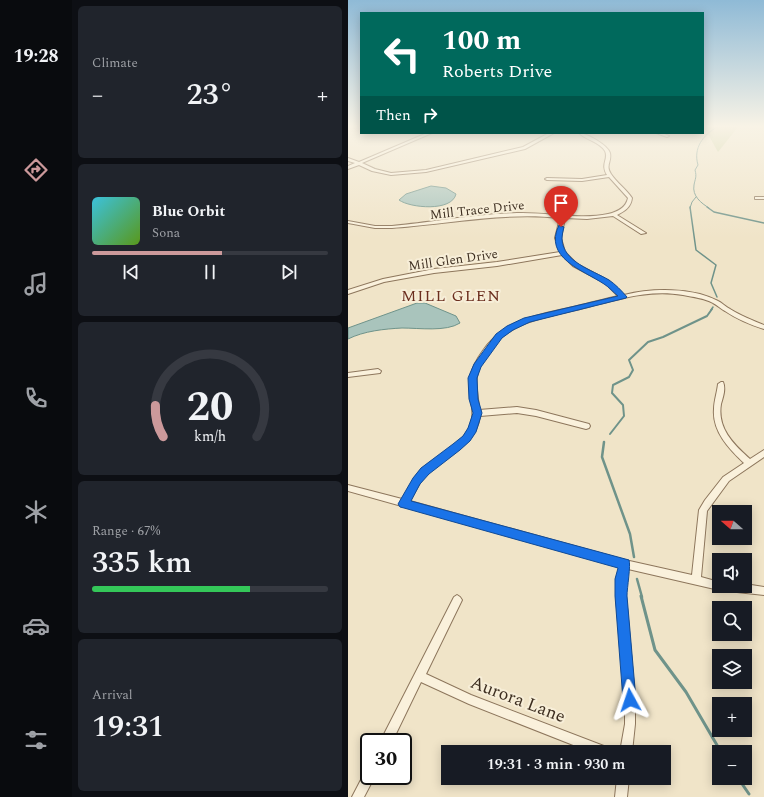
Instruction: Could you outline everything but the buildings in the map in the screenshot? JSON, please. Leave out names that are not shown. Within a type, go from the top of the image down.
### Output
[{"type":"street","points":[[362,164],[374,170],[391,174],[441,168],[457,164]]},
{"type":"street","points":[[547,179],[582,180],[610,176],[606,167],[607,164]]},
{"type":"street","name":"Mill Trace Drive","points":[[348,222],[375,227],[392,227],[510,215],[532,214],[601,217],[624,209],[630,202],[630,198],[626,191],[610,176]]},
{"type":"street","points":[[757,198],[764,198]]},
{"type":"street","points":[[613,214],[643,233]]},
{"type":"street","points":[[563,216],[558,238],[563,253],[575,264],[607,282],[624,297]]},
{"type":"street","name":"Mill Glen Drive","points":[[348,292],[383,281],[563,253]]},
{"type":"street","points":[[404,504],[417,481],[425,471],[466,438],[474,426],[478,413],[473,399],[473,378],[477,366],[484,354],[504,332],[527,320],[624,297],[666,291],[716,302],[732,313],[764,326]]},
{"type":"street","points":[[348,375],[378,371]]},
{"type":"street","points":[[721,384],[721,394],[716,411],[720,428],[734,450],[749,463]]},
{"type":"street","points":[[478,413],[517,410],[536,413],[586,426]]},
{"type":"street","points":[[696,582],[703,510],[713,494],[726,479],[764,452]]},
{"type":"street","points":[[348,488],[625,564],[712,585]]},
{"type":"street","points":[[625,564],[621,579],[621,596],[630,712],[627,745]]},
{"type":"street","points":[[752,590],[764,591]]},
{"type":"street","points":[[390,733],[457,600]]},
{"type":"street","name":"Aurora Lane","points":[[419,676],[469,698],[588,745]]},
{"type":"street","points":[[358,797],[364,785]]},
{"type":"street","points":[[621,797],[622,785]]},
{"type":"water","points":[[431,186],[446,188],[456,194],[453,200],[447,204],[430,207],[412,205],[399,200],[406,194]]},
{"type":"water","points":[[417,303],[425,303],[456,316],[460,323],[440,329],[402,328],[367,332],[348,339],[348,328]]},
{"type":"waterway","points":[[698,164],[695,170],[696,176],[694,193],[700,201],[709,208]]},
{"type":"waterway","points":[[690,208],[696,197]]},
{"type":"waterway","points":[[707,207],[714,212],[764,223]]},
{"type":"waterway","points":[[690,208],[696,250],[716,265],[711,283],[717,297]]},
{"type":"waterway","points":[[610,434],[624,416],[623,405],[612,393],[613,385],[629,377],[633,370],[629,360],[648,342],[663,337],[707,316],[712,309]]},
{"type":"waterway","points":[[604,442],[602,457],[630,534],[634,557]]},
{"type":"waterway","points":[[637,579],[642,597]]},
{"type":"waterway","points":[[641,596],[655,650],[686,692],[717,745]]},
{"type":"waterway","points":[[743,785],[749,794]]},
{"type":"district","name":"MILL GLEN","points":[[451,295]]},
{"type":"route","points":[[561,227],[558,238],[559,244],[568,260],[607,282],[624,297],[527,320],[510,328],[499,336],[484,354],[477,366],[473,378],[473,399],[478,413],[473,429],[456,447],[425,471],[417,481],[404,504],[625,564],[621,579],[621,596],[630,700]]}]
